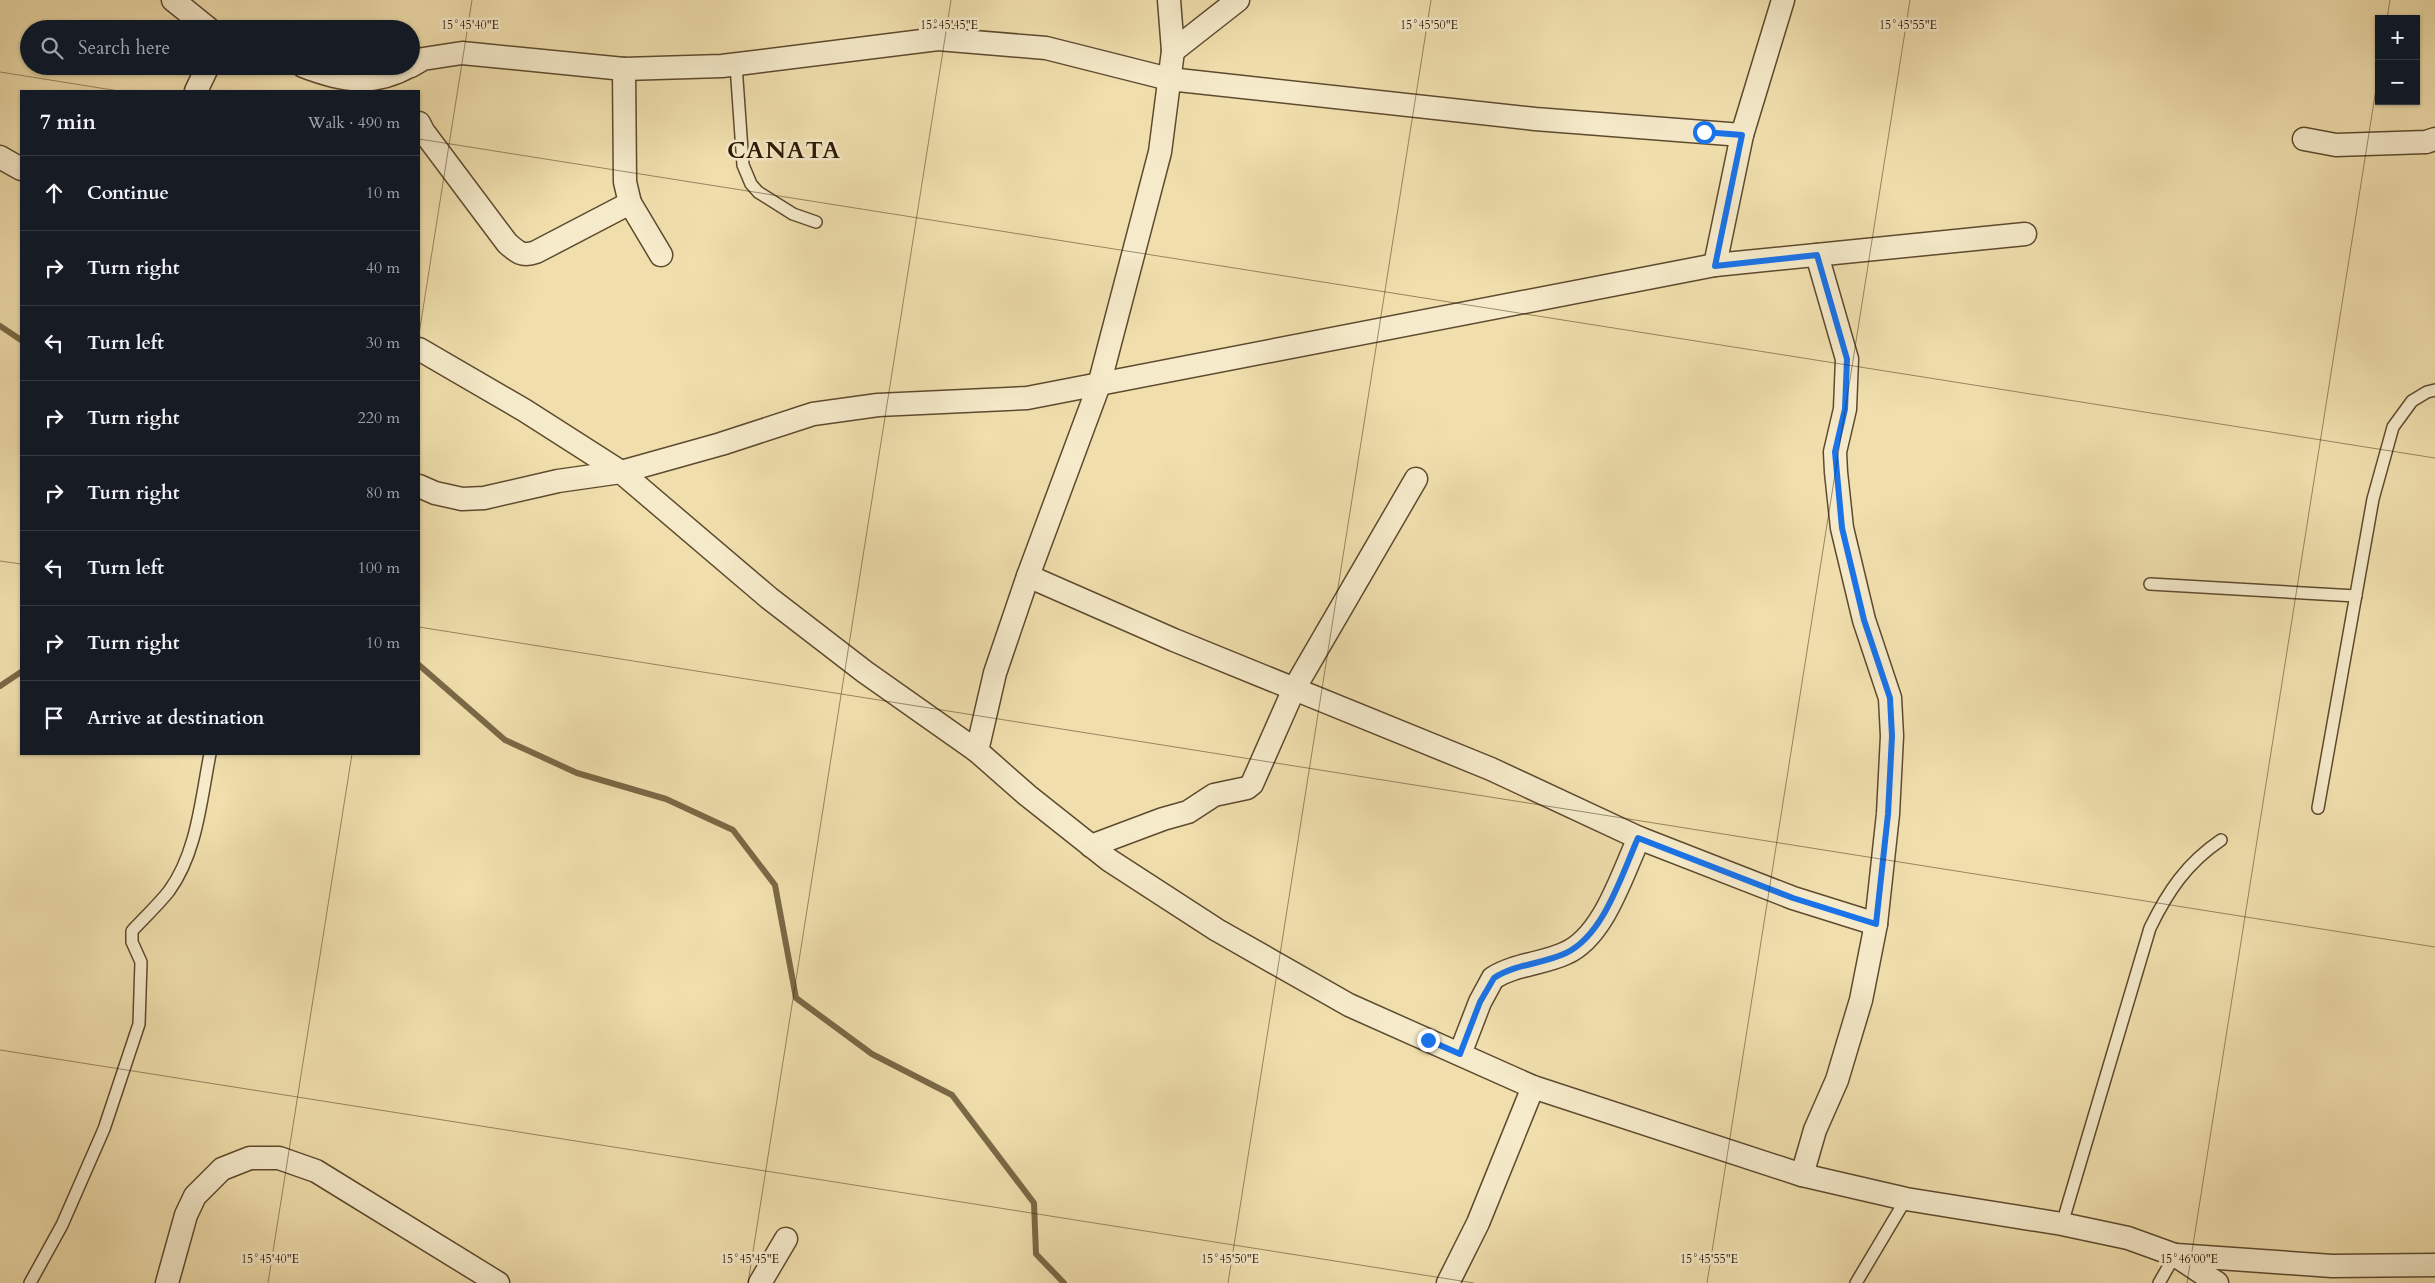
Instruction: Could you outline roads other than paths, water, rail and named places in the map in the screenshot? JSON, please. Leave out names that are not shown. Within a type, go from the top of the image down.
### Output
[{"type":"street","points":[[174,0],[198,20]]},
{"type":"street","points":[[977,752],[995,673],[1028,576],[1100,385],[1160,152],[1173,51],[1169,0]]},
{"type":"street","points":[[1173,51],[1238,0]]},
{"type":"street","points":[[1715,266],[1742,135],[1783,0]]},
{"type":"street","points":[[420,62],[423,59],[462,53],[624,69],[736,65],[938,39],[1046,48],[1169,79],[1535,119],[1742,135]]},
{"type":"street","points":[[624,69],[625,182],[630,203],[660,255]]},
{"type":"street","points":[[196,90],[204,75]]},
{"type":"street","points":[[326,75],[362,82],[400,75]]},
{"type":"street","points":[[420,126],[422,131],[507,243],[520,254],[526,255],[536,252],[630,203]]},
{"type":"street","points":[[2304,139],[2336,145],[2417,143],[2435,139]]},
{"type":"street","points":[[0,157],[20,168]]},
{"type":"street","points":[[420,486],[435,493],[462,499],[484,498],[558,481],[621,472],[721,444],[813,414],[878,405],[1027,398],[1715,266],[2025,234]]},
{"type":"street","points":[[1802,1175],[1815,1130],[1828,1103],[1846,1053],[1861,1000],[1876,924],[1888,814],[1892,736],[1890,698],[1864,620],[1842,528],[1835,452],[1845,409],[1847,359],[1817,255]]},
{"type":"street","points":[[420,350],[524,410],[621,472],[769,598],[865,672],[977,752],[1108,860],[1217,930],[1349,1005],[1533,1086],[1802,1175],[1906,1199],[2062,1224],[2128,1238],[2175,1255],[2217,1283]]},
{"type":"street","points":[[1091,846],[1163,819],[1188,812],[1214,795],[1247,788],[1252,784],[1294,689],[1416,479]]},
{"type":"street","points":[[1028,576],[1294,689],[1491,769],[1638,838],[1793,898],[1876,924]]},
{"type":"street","points":[[1460,1054],[1480,1002],[1494,978],[1567,953],[1589,937],[1603,914],[1638,838]]},
{"type":"street","points":[[1448,1283],[1478,1224],[1533,1086]]},
{"type":"street","points":[[167,1283],[186,1215],[195,1196],[222,1169],[250,1158],[278,1158],[316,1171],[498,1283]]},
{"type":"street","points":[[760,1283],[786,1239]]},
{"type":"street","points":[[2175,1255],[2332,1266],[2435,1265]]},
{"type":"lane","points":[[736,65],[743,165],[751,184],[758,192],[793,214],[816,222]]},
{"type":"lane","points":[[2318,808],[2373,500],[2393,427],[2412,401],[2427,392],[2435,390]]},
{"type":"lane","points":[[2150,584],[2356,596]]},
{"type":"lane","points":[[30,1283],[62,1225],[104,1129],[139,1024],[141,962],[132,942],[132,931],[169,890],[182,868],[191,844],[210,755]]},
{"type":"lane","points":[[2062,1224],[2150,928],[2167,893],[2200,854],[2221,840]]},
{"type":"lane","points":[[1856,1283],[1906,1199]]},
{"type":"lane","points":[[2159,1283],[2175,1255]]},
{"type":"waterway","points":[[0,326],[20,339]]},
{"type":"waterway","points":[[420,666],[505,740],[577,773],[666,799],[733,830],[775,885],[796,998],[872,1054],[952,1095],[1034,1203],[1036,1254],[1064,1283]]},
{"type":"waterway","points":[[0,686],[20,673]]},
{"type":"district","name":"CANATA","points":[[784,150]]}]
